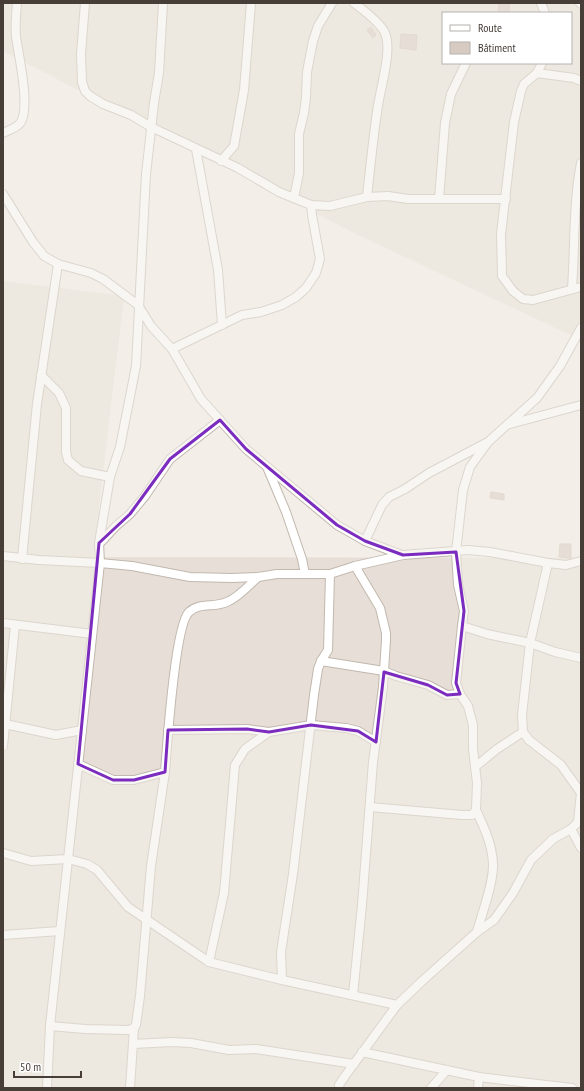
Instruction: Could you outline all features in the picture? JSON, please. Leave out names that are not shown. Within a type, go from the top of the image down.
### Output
[{"type":"street","points":[[3,133],[20,124],[24,116],[25,104],[16,36],[17,3]]},
{"type":"street","points":[[85,3],[81,54],[82,82],[85,91],[90,96],[103,104],[131,115],[151,127],[238,168],[278,192],[311,205],[330,206],[367,198],[388,196],[408,199],[506,199]]},
{"type":"street","points":[[47,1088],[50,1026],[100,563],[100,543],[110,477],[120,447],[136,366],[146,174],[159,73],[163,3]]},
{"type":"street","points":[[221,161],[234,146],[244,90],[251,3]]},
{"type":"street","points":[[294,198],[298,173],[299,134],[305,107],[307,72],[312,41],[318,26],[332,3]]},
{"type":"street","points":[[354,3],[385,32],[387,43],[385,69],[374,130],[367,198]]},
{"type":"street","points":[[439,199],[445,123],[451,94],[466,64]]},
{"type":"street","points":[[542,64],[537,73],[524,84],[514,122],[506,199],[500,234],[502,276],[512,291],[523,299],[533,300],[581,287]]},
{"type":"street","points":[[537,73],[574,78],[581,81]]},
{"type":"street","points":[[196,149],[218,270],[222,324]]},
{"type":"street","points":[[572,289],[575,254],[575,207],[581,163]]},
{"type":"street","points":[[3,194],[33,242],[44,256],[58,264],[91,273],[103,279],[138,305],[151,326],[172,349],[201,399],[246,449],[337,525],[365,541],[403,555]]},
{"type":"street","points":[[172,349],[242,315],[261,312],[282,305],[296,297],[306,288],[316,273],[320,259],[311,205]]},
{"type":"street","points":[[3,206],[14,211]]},
{"type":"street","points":[[22,559],[36,412],[58,264]]},
{"type":"street","points":[[477,932],[493,876],[493,862],[488,835],[476,810],[478,783],[473,749],[473,725],[468,706],[460,694],[456,683],[464,611],[458,585],[456,552],[463,490],[470,467],[488,442],[542,392],[560,366],[581,328]]},
{"type":"street","points":[[41,375],[59,393],[66,408],[66,452],[68,460],[81,471],[110,477]]},
{"type":"street","points":[[507,425],[581,405]]},
{"type":"street","points":[[100,543],[130,514],[145,496],[170,459],[220,420]]},
{"type":"street","points":[[365,541],[382,505],[389,497],[405,489],[429,473],[488,442]]},
{"type":"street","points":[[266,466],[286,512],[302,559],[305,574]]},
{"type":"street","points":[[3,556],[22,559],[132,566],[190,577],[258,577],[277,574],[330,574],[355,566],[403,555],[468,550],[490,552],[566,565],[581,561]]},
{"type":"street","points":[[339,1088],[339,1084],[397,1005],[477,932],[494,920],[513,894],[531,860],[553,839],[572,829],[578,822],[581,793],[561,765],[528,740],[523,732],[522,715],[530,643],[548,563]]},
{"type":"street","points":[[353,995],[376,742],[384,671],[386,633],[380,608],[355,566]]},
{"type":"street","points":[[282,980],[281,952],[293,874],[318,669],[328,650],[330,574]]},
{"type":"street","points":[[130,1088],[134,1028],[136,1025],[140,996],[151,866],[165,772],[171,695],[184,622],[188,613],[195,608],[226,603],[236,597],[258,577]]},
{"type":"street","points":[[3,623],[92,634]]},
{"type":"street","points":[[3,746],[15,625]]},
{"type":"street","points":[[462,626],[487,634],[530,643],[555,652],[581,658]]},
{"type":"street","points":[[321,661],[384,671],[428,685],[447,695],[460,694]]},
{"type":"street","points":[[5,724],[56,735],[82,730]]},
{"type":"street","points":[[168,730],[247,729],[269,732],[311,725],[352,729],[376,742]]},
{"type":"street","points":[[209,962],[224,893],[235,765],[245,750],[269,732]]},
{"type":"street","points":[[475,767],[497,749],[523,732]]},
{"type":"street","points":[[78,764],[113,780],[134,780],[165,772]]},
{"type":"street","points":[[370,807],[462,815],[472,815],[476,810]]},
{"type":"street","points":[[572,829],[581,848]]},
{"type":"street","points":[[3,853],[31,861],[68,859],[87,864],[97,870],[128,907],[209,962],[282,980],[397,1005]]},
{"type":"street","points":[[3,935],[60,931]]},
{"type":"street","points":[[50,1026],[129,1030],[134,1028]]},
{"type":"street","points":[[133,1044],[172,1042],[191,1043],[229,1050],[256,1049],[354,1064]]},
{"type":"street","points":[[362,1052],[480,1077],[572,1088]]},
{"type":"street","points":[[430,1088],[447,1070]]},
{"type":"street","points":[[478,1088],[480,1077]]},
{"type":"highlighted area","points":[[220,420],[246,449],[337,525],[365,541],[403,555],[456,552],[464,611],[456,683],[460,694],[447,695],[428,685],[384,672],[376,742],[358,731],[311,725],[269,732],[247,729],[168,730],[165,772],[134,780],[113,780],[78,764],[99,543],[130,514],[170,459]]},
{"type":"shaded area","points":[[3,3],[581,3],[581,340],[354,233],[3,51]]},
{"type":"shaded area","points":[[3,281],[124,296],[93,557],[581,558],[581,1088],[3,1088]]},
{"type":"building","points":[[499,3],[509,3],[509,12],[498,12]]},
{"type":"building","points":[[371,27],[376,35],[373,38],[367,30]]},
{"type":"building","points":[[401,34],[417,35],[416,50],[400,48]]},
{"type":"building","points":[[491,492],[504,494],[504,500],[490,498]]},
{"type":"building","points":[[560,544],[571,544],[571,558],[559,557]]}]
